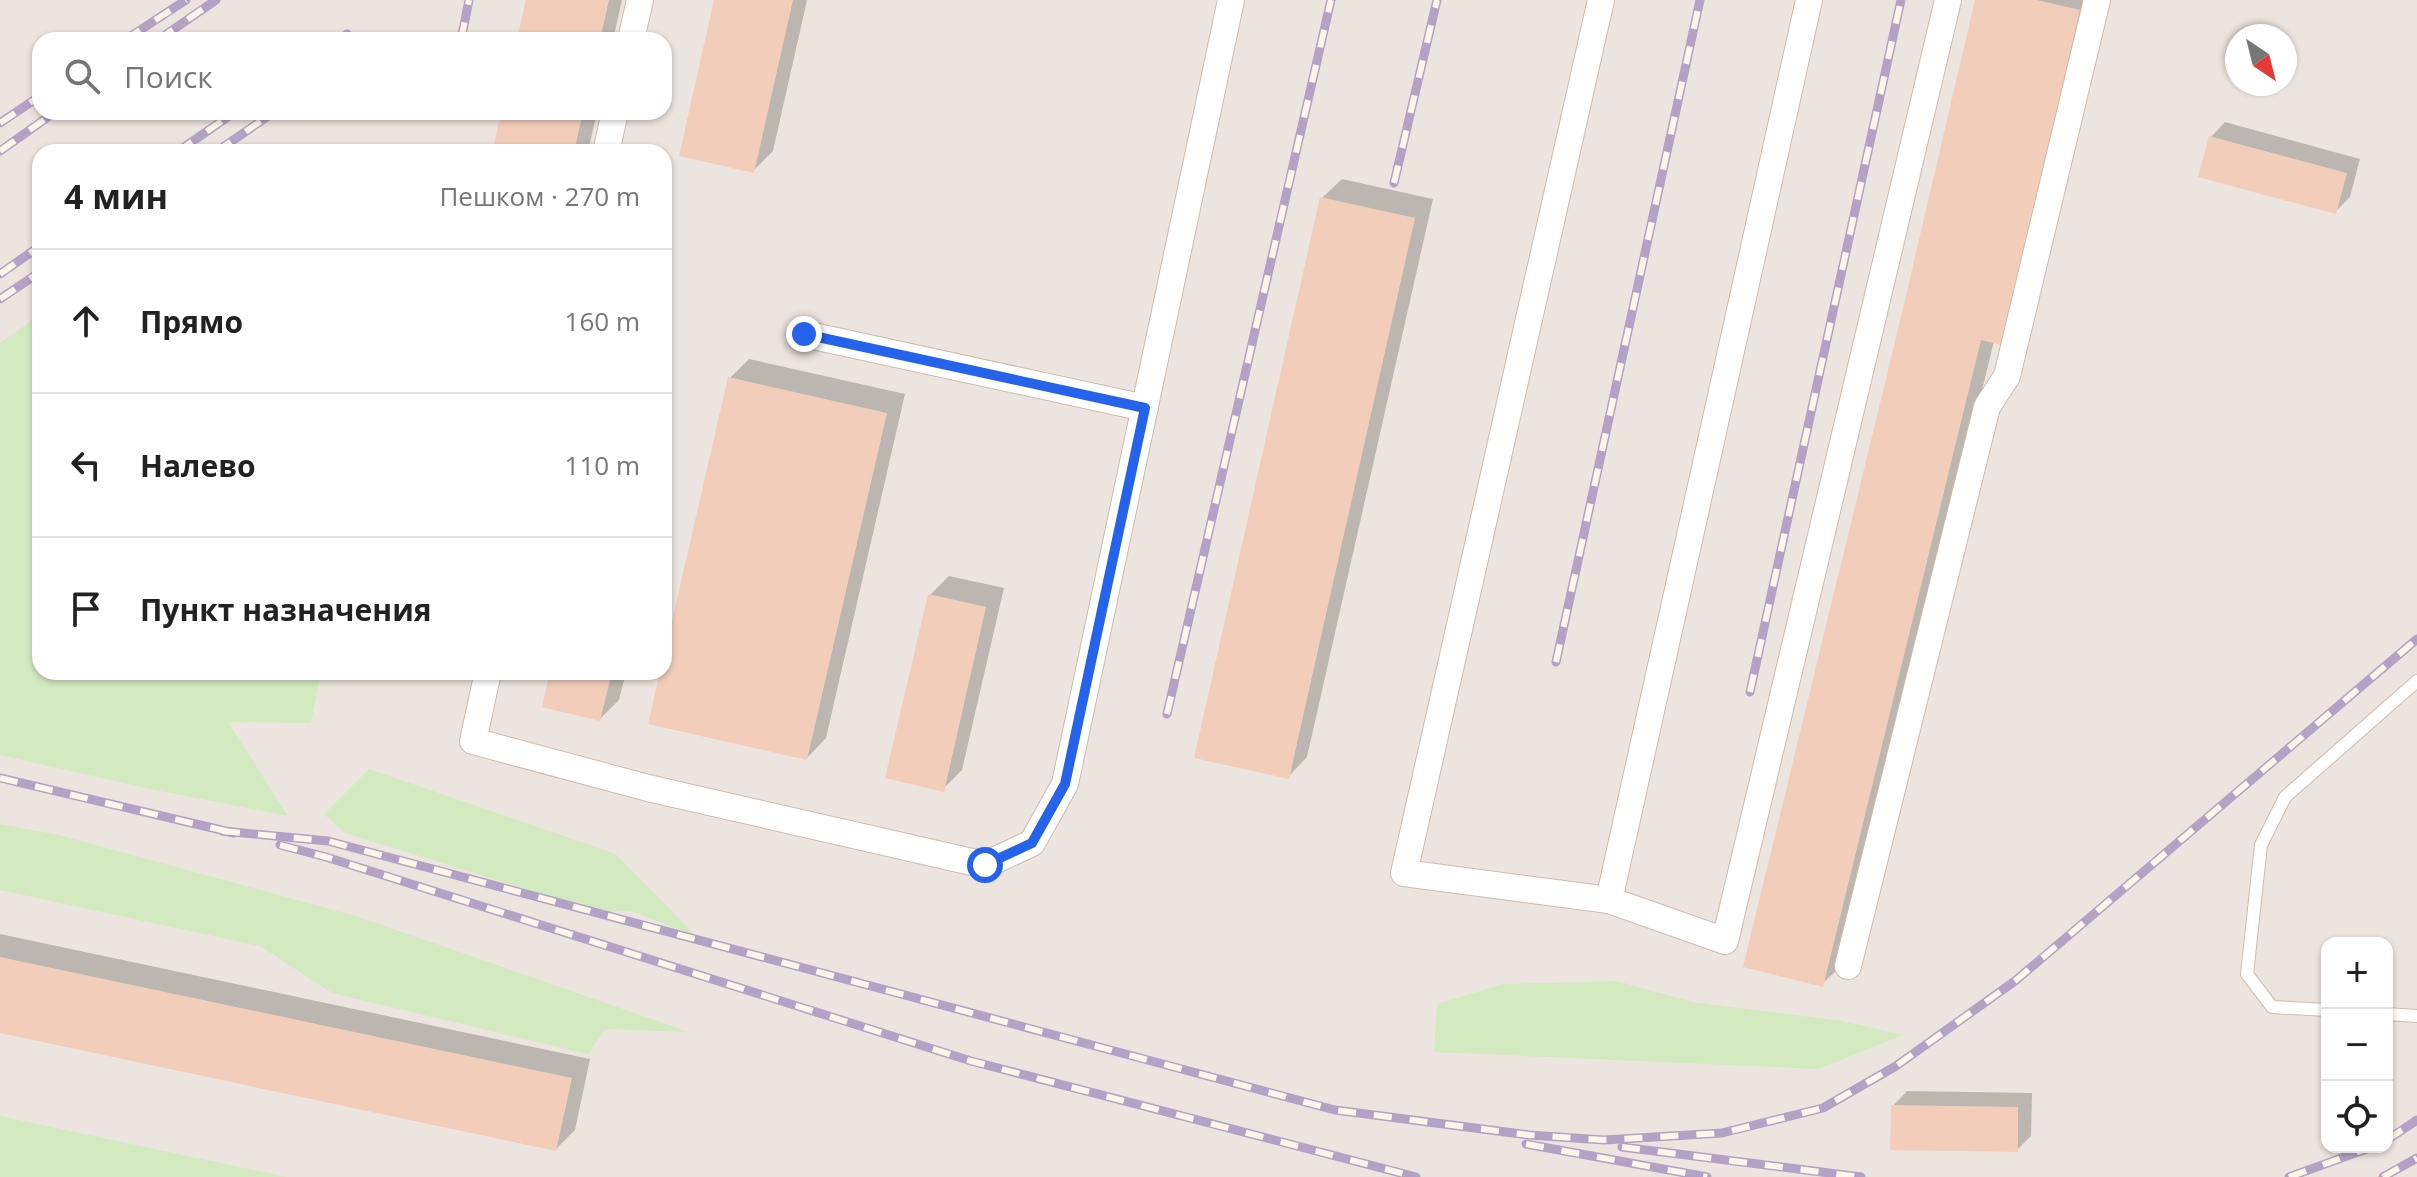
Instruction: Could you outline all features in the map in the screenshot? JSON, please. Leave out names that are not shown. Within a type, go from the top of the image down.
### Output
[{"type":"street","points":[[633,32],[640,0]]},
{"type":"street","points":[[486,680],[473,741],[648,788],[985,865],[1032,843],[1065,784],[1231,0]]},
{"type":"street","points":[[1601,0],[1404,873],[1609,900],[1725,941],[1948,0]]},
{"type":"street","points":[[1609,900],[1809,0]]},
{"type":"street","points":[[1848,966],[1987,407],[2007,376],[2097,0]]},
{"type":"street","points":[[608,144],[613,120]]},
{"type":"street","points":[[804,334],[1145,408]]},
{"type":"lane","points":[[2321,1010],[2272,1007],[2247,974],[2261,845],[2285,797],[2417,681]]},
{"type":"lane","points":[[2393,1014],[2417,1016]]},
{"type":"shaded area","points":[[0,0],[2417,0],[2417,1177],[0,1177]]},
{"type":"green space","points":[[32,321],[32,680],[319,680],[311,723],[228,722],[288,816],[0,755],[0,343]]},
{"type":"green space","points":[[369,769],[616,854],[696,936],[631,911],[600,912],[345,833],[324,814]]},
{"type":"green space","points":[[0,824],[59,835],[359,917],[689,1032],[605,1029],[588,1054],[332,993],[260,946],[0,890]]},
{"type":"green space","points":[[1617,981],[1692,1002],[1842,1021],[1903,1035],[1819,1069],[1434,1052],[1437,1004],[1503,984]]},
{"type":"green space","points":[[0,1116],[287,1177],[0,1177]]},
{"type":"building","points":[[526,0],[609,0],[602,32],[519,32]]},
{"type":"building","points":[[714,0],[793,0],[754,173],[679,156]]},
{"type":"building","points":[[1975,0],[2037,0],[2080,10],[2002,345],[1981,340],[1823,987],[1743,967]]},
{"type":"building","points":[[499,120],[581,120],[576,144],[494,144]]},
{"type":"building","points":[[2209,136],[2347,173],[2336,214],[2198,177]]},
{"type":"building","points":[[1320,197],[1415,218],[1289,779],[1194,758]]},
{"type":"building","points":[[728,377],[887,413],[807,760],[648,724],[658,680],[672,680],[672,621]]},
{"type":"building","points":[[928,594],[986,607],[944,792],[885,778]]},
{"type":"building","points":[[548,680],[610,680],[600,721],[542,707]]},
{"type":"building","points":[[0,957],[572,1078],[556,1151],[0,1033]]},
{"type":"building","points":[[1891,1105],[2018,1107],[2018,1152],[1890,1150]]},
{"type":"railway","points":[[137,32],[186,0]]},
{"type":"railway","points":[[170,32],[216,0]]},
{"type":"railway","points":[[463,32],[469,0]]},
{"type":"railway","points":[[1167,714],[1331,0]]},
{"type":"railway","points":[[1394,183],[1437,0]]},
{"type":"railway","points":[[1556,662],[1700,0]]},
{"type":"railway","points":[[1750,692],[1901,0]]},
{"type":"railway","points":[[0,123],[32,101]]},
{"type":"railway","points":[[0,151],[44,120]]},
{"type":"railway","points":[[189,144],[223,120]]},
{"type":"railway","points":[[228,144],[262,120]]},
{"type":"railway","points":[[0,274],[32,252]]},
{"type":"railway","points":[[0,299],[32,277]]},
{"type":"railway","points":[[222,831],[328,841],[1335,1110],[1529,1135],[1604,1140],[1722,1133],[1823,1108],[1896,1066],[2015,981],[2417,639]]},
{"type":"railway","points":[[0,778],[234,833]]},
{"type":"railway","points":[[280,845],[971,1061],[1416,1177]]},
{"type":"railway","points":[[2393,1136],[2417,1120]]},
{"type":"railway","points":[[1526,1144],[1707,1177]]},
{"type":"railway","points":[[1622,1147],[1861,1177]]},
{"type":"railway","points":[[2289,1177],[2355,1153]]},
{"type":"railway","points":[[2383,1177],[2417,1158]]},
{"type":"route","points":[[804,334],[1145,408],[1065,784],[1032,843],[985,865]]}]
